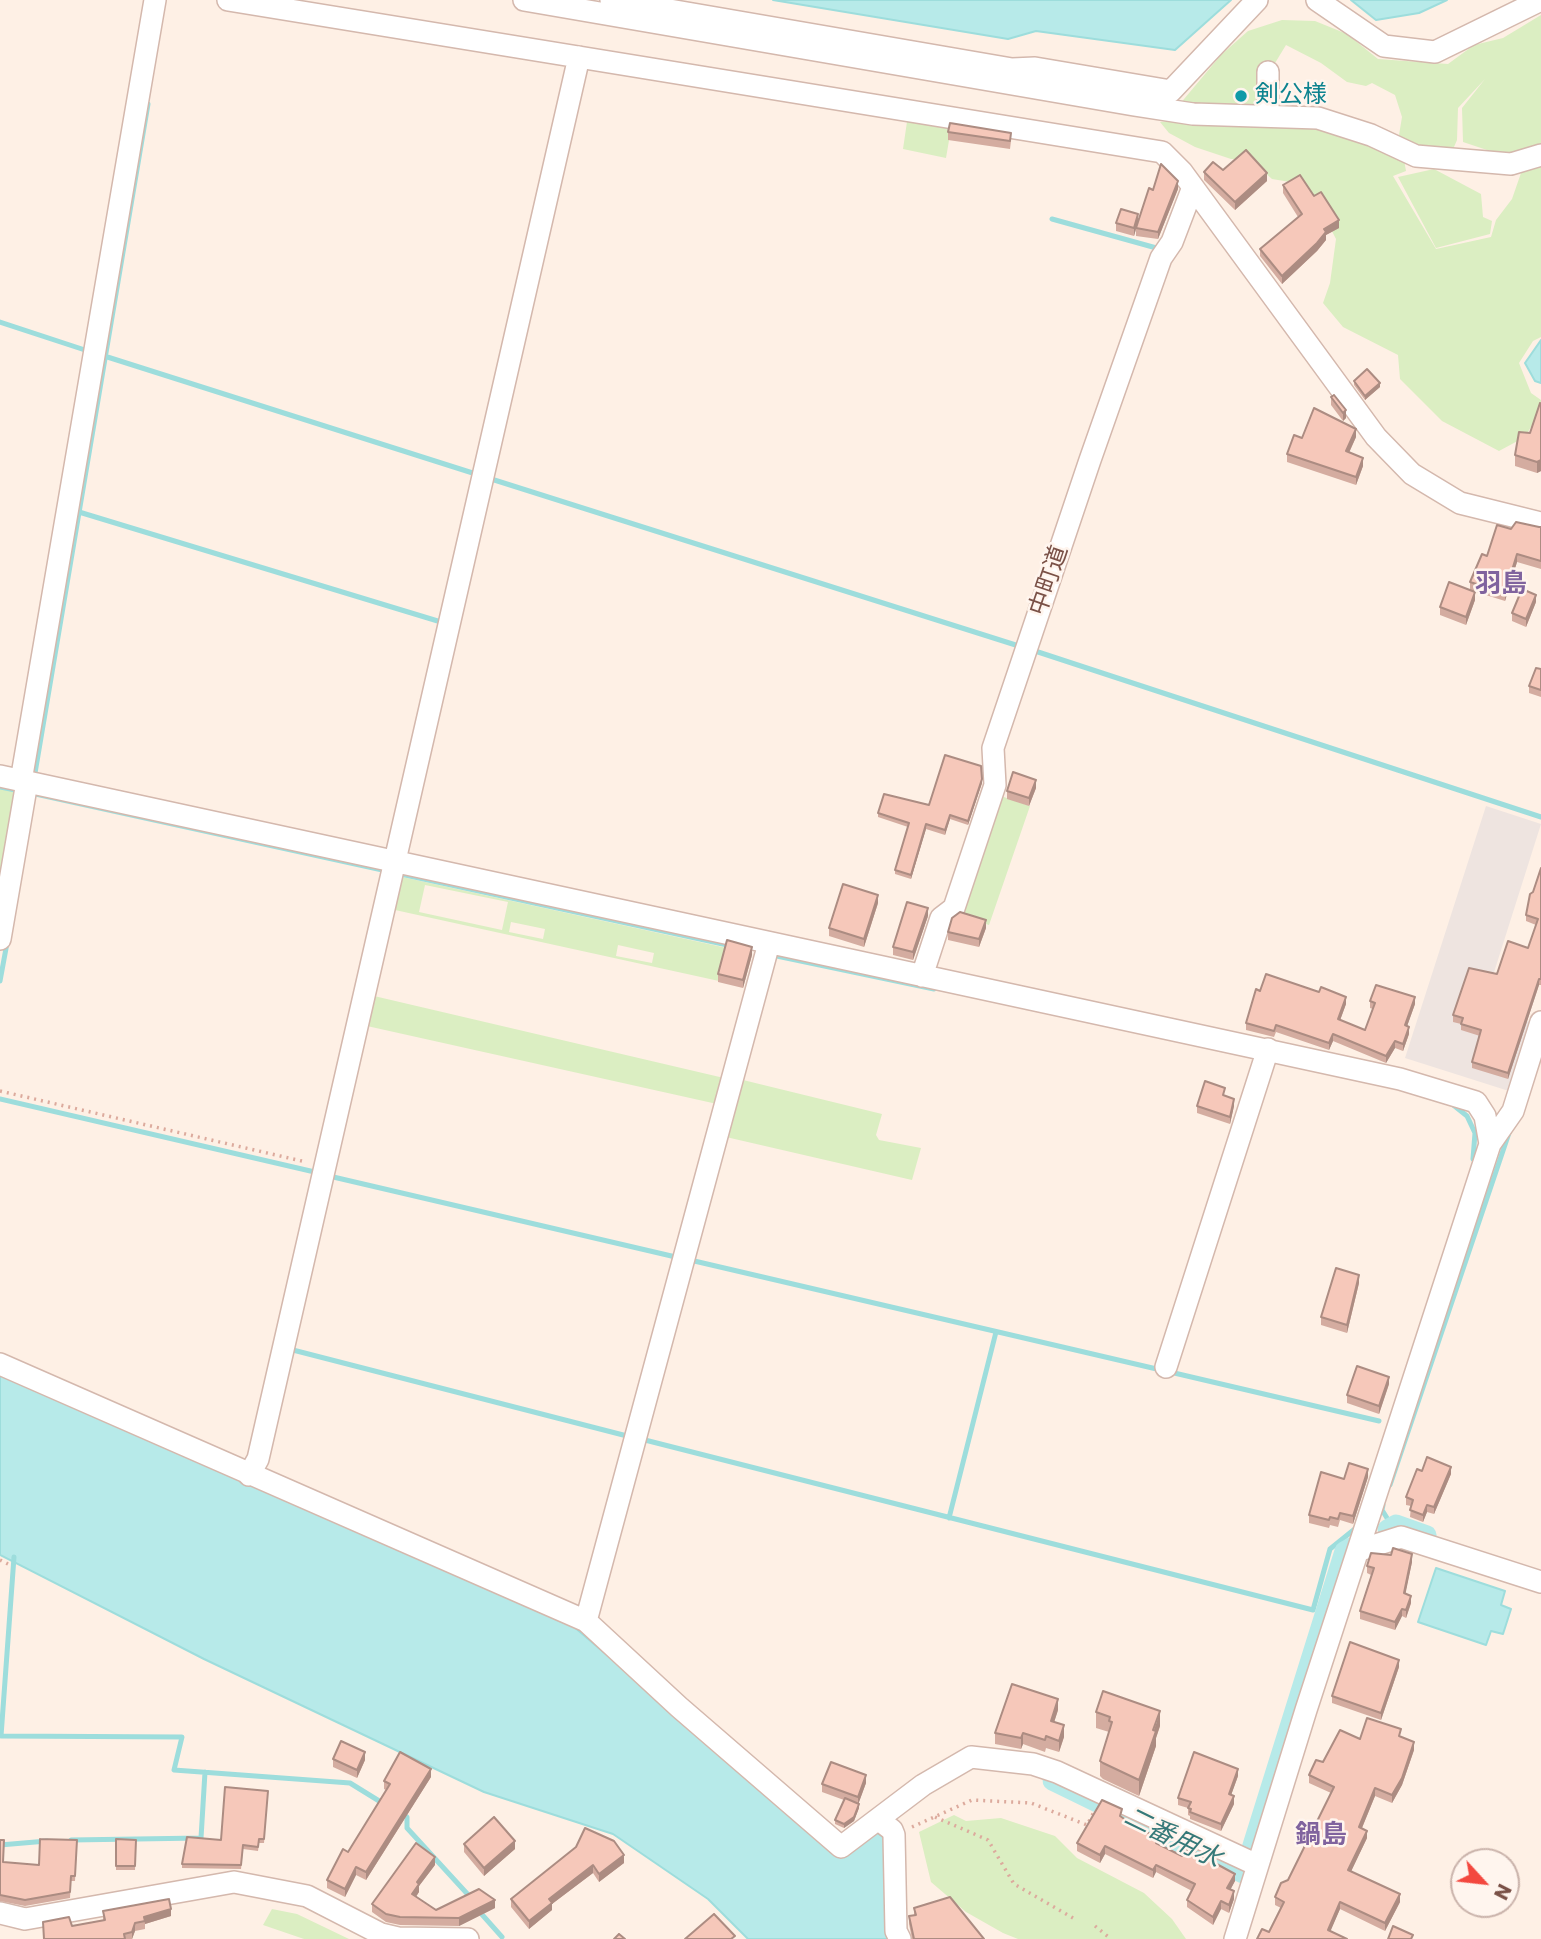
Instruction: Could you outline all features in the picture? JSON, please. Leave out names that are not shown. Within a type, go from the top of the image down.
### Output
[{"type":"street","points":[[0,939],[155,0]]},
{"type":"street","points":[[228,0],[1162,152],[1193,187],[1376,437],[1412,474],[1460,503],[1541,523]]},
{"type":"street","points":[[524,0],[1193,114],[1318,118],[1371,135],[1416,156],[1511,164],[1541,155]]},
{"type":"street","points":[[611,0],[1012,69],[1035,68],[1171,91],[1257,0]]},
{"type":"street","points":[[1317,0],[1384,46],[1435,52],[1541,0]]},
{"type":"street","points":[[249,1475],[258,1460],[481,474],[579,57]]},
{"type":"street","points":[[1268,72],[1268,116]]},
{"type":"street","name":"中町道","points":[[922,976],[941,918],[954,908],[995,785],[993,747],[1161,258],[1172,242],[1193,187]]},
{"type":"street","points":[[0,776],[394,868],[767,950],[922,976],[1268,1049],[1448,1091],[1476,1102],[1485,1116],[1490,1144]]},
{"type":"street","points":[[586,1620],[767,950]]},
{"type":"street","points":[[1236,1939],[1248,1862],[1360,1550],[1490,1144],[1513,1111],[1541,1022]]},
{"type":"street","points":[[1166,1367],[1268,1049]]},
{"type":"street","points":[[0,1364],[586,1620],[679,1707],[841,1847],[887,1827],[923,1785],[971,1757],[1000,1759],[1057,1772],[1248,1862]]},
{"type":"street","points":[[1360,1550],[1401,1537],[1541,1583]]},
{"type":"street","points":[[887,1827],[896,1931],[900,1939]]},
{"type":"street","points":[[0,1913],[25,1919],[234,1882],[307,1896],[347,1914],[380,1934],[398,1938],[468,1939]]},
{"type":"path","points":[[0,1091],[324,1172]]},
{"type":"path","points":[[0,1560],[8,1564]]},
{"type":"path","points":[[887,1827],[934,1817],[972,1800],[1031,1803],[1087,1825],[1096,1807]]},
{"type":"path","points":[[934,1817],[988,1840],[1014,1884],[1073,1918]]},
{"type":"path","points":[[1095,1926],[1111,1939]]},
{"type":"shaded area","points":[[1486,806],[1541,824],[1483,1007],[1533,1023],[1512,1092],[1405,1058]]},
{"type":"green space","points":[[1541,15],[1541,148],[1508,157],[1463,142],[1462,108],[1485,79],[1458,108],[1457,140],[1451,154],[1398,141],[1402,117],[1395,95],[1372,83],[1366,86],[1347,82],[1321,63],[1286,45],[1272,68],[1273,94],[1283,112],[1179,105],[1221,55],[1248,31],[1282,20],[1315,21],[1347,34],[1378,59],[1448,64],[1474,45],[1503,38]]},
{"type":"green space","points":[[908,115],[952,123],[946,158],[903,149]]},
{"type":"green space","points":[[1192,119],[1297,123],[1403,154],[1406,171],[1393,176],[1436,249],[1491,237],[1496,220],[1512,199],[1521,173],[1541,164],[1541,337],[1533,341],[1519,363],[1531,393],[1541,400],[1541,410],[1525,437],[1499,451],[1442,421],[1400,379],[1398,355],[1343,327],[1323,303],[1330,283],[1336,239],[1321,210],[1302,184],[1272,179],[1251,160],[1231,159],[1195,147],[1169,133],[1160,122]]},
{"type":"green space","points":[[1434,169],[1481,194],[1483,217],[1492,221],[1490,234],[1436,248],[1398,177]]},
{"type":"green space","points":[[0,788],[19,792],[0,890]]},
{"type":"green space","points":[[998,795],[1030,806],[989,925],[956,914]]},
{"type":"green space","points":[[402,877],[727,948],[719,981],[395,910]],"holes":[[[425,885],[508,902],[502,930],[419,912]],[[511,922],[545,929],[543,939],[509,932]],[[618,945],[654,953],[652,963],[616,956]]]},
{"type":"green space","points":[[374,996],[724,1078],[717,1104],[367,1026]]},
{"type":"green space","points":[[743,1080],[882,1114],[876,1135],[879,1140],[921,1148],[912,1180],[726,1137]]},
{"type":"green space","points":[[954,1815],[966,1821],[1001,1818],[1055,1836],[1077,1858],[1144,1893],[1172,1919],[1186,1939],[1018,1939],[1003,1933],[966,1912],[931,1882],[919,1832]]},
{"type":"green space","points":[[272,1909],[297,1914],[349,1939],[304,1939],[263,1925]]},
{"type":"water","points":[[773,0],[1231,0],[1175,50],[1036,31],[1008,39]]},
{"type":"water","points":[[1351,0],[1447,0],[1419,13],[1376,20]]},
{"type":"water","points":[[1541,340],[1541,383],[1535,381],[1525,363]]},
{"type":"water","points":[[0,1374],[573,1626],[841,1855],[876,1832],[886,1839],[892,1939],[748,1939],[708,1899],[613,1834],[484,1792],[204,1659],[0,1555]]},
{"type":"water","points":[[1436,1568],[1505,1591],[1501,1605],[1511,1609],[1503,1634],[1491,1631],[1486,1645],[1418,1622]]},
{"type":"building","points":[[950,123],[1011,133],[1010,141],[948,132]]},
{"type":"building","points":[[1246,150],[1267,173],[1235,202],[1204,172],[1213,162],[1223,170]]},
{"type":"building","points":[[1161,164],[1178,181],[1158,232],[1136,228],[1149,188],[1153,190]]},
{"type":"building","points":[[1300,175],[1314,196],[1321,192],[1339,220],[1324,229],[1326,232],[1317,243],[1282,276],[1260,249],[1302,214],[1283,185]]},
{"type":"building","points":[[1121,209],[1138,214],[1134,228],[1116,223]]},
{"type":"building","points":[[1367,369],[1380,383],[1365,396],[1354,381]]},
{"type":"building","points":[[1334,395],[1346,410],[1343,413],[1331,397]]},
{"type":"building","points":[[1540,403],[1541,460],[1537,462],[1515,455],[1519,432],[1530,433]]},
{"type":"building","points":[[1314,408],[1356,429],[1346,451],[1363,458],[1356,477],[1287,454],[1294,435],[1302,438]]},
{"type":"building","points":[[1516,522],[1541,527],[1541,561],[1517,554],[1505,593],[1470,582],[1482,554],[1487,556],[1497,525],[1511,529]]},
{"type":"building","points":[[1449,582],[1475,592],[1466,617],[1440,607]]},
{"type":"building","points":[[1522,589],[1536,595],[1526,619],[1512,613]]},
{"type":"building","points":[[1536,668],[1541,669],[1541,690],[1529,686]]},
{"type":"building","points":[[945,755],[981,766],[982,779],[968,821],[950,815],[945,830],[926,824],[911,875],[895,870],[909,823],[878,813],[884,794],[929,805]]},
{"type":"building","points":[[1013,772],[1036,780],[1029,798],[1007,791]]},
{"type":"building","points":[[1541,868],[1541,979],[1508,1073],[1472,1062],[1481,1030],[1461,1024],[1463,1018],[1453,1015],[1469,968],[1497,974],[1508,941],[1528,948],[1538,919],[1526,915],[1530,894]]},
{"type":"building","points":[[843,884],[878,895],[864,939],[829,928]]},
{"type":"building","points":[[907,902],[928,908],[913,952],[893,947]]},
{"type":"building","points":[[960,912],[986,920],[979,939],[948,932],[952,918]]},
{"type":"building","points":[[727,940],[752,947],[743,980],[718,974]]},
{"type":"building","points":[[1266,974],[1319,992],[1321,987],[1346,997],[1338,1019],[1365,1030],[1375,1003],[1370,1001],[1376,985],[1415,997],[1405,1025],[1409,1027],[1403,1044],[1395,1041],[1386,1056],[1333,1034],[1329,1043],[1276,1025],[1274,1031],[1246,1023],[1256,989],[1260,991]]},
{"type":"building","points":[[1205,1081],[1225,1088],[1223,1095],[1234,1099],[1230,1117],[1197,1106]]},
{"type":"building","points":[[1336,1268],[1359,1275],[1347,1325],[1321,1317]]},
{"type":"building","points":[[1357,1366],[1389,1377],[1379,1406],[1347,1395]]},
{"type":"building","points":[[1427,1457],[1451,1467],[1434,1507],[1427,1505],[1423,1515],[1410,1510],[1413,1500],[1406,1497],[1417,1469],[1422,1471]]},
{"type":"building","points":[[1349,1463],[1368,1469],[1353,1516],[1340,1513],[1338,1519],[1330,1517],[1329,1520],[1309,1515],[1321,1472],[1344,1479]]},
{"type":"building","points":[[1393,1548],[1412,1554],[1404,1593],[1411,1596],[1406,1610],[1402,1609],[1395,1622],[1360,1611],[1374,1568],[1367,1566],[1371,1553],[1391,1555]]},
{"type":"building","points":[[1350,1642],[1399,1660],[1381,1713],[1332,1696]]},
{"type":"building","points":[[1012,1684],[1058,1699],[1051,1721],[1064,1725],[1059,1741],[1023,1733],[1021,1738],[995,1733]]},
{"type":"building","points":[[1103,1691],[1160,1711],[1139,1780],[1100,1761],[1112,1722],[1109,1721],[1110,1717],[1096,1712]]},
{"type":"building","points":[[1367,1718],[1401,1729],[1399,1736],[1414,1742],[1402,1778],[1392,1795],[1375,1788],[1359,1827],[1367,1831],[1348,1870],[1400,1894],[1385,1923],[1340,1902],[1328,1930],[1347,1939],[1257,1939],[1262,1929],[1269,1932],[1284,1902],[1275,1897],[1281,1883],[1288,1880],[1334,1787],[1309,1775],[1316,1760],[1323,1762],[1340,1730],[1360,1739]]},
{"type":"building","points":[[341,1741],[365,1752],[357,1770],[333,1759]]},
{"type":"building","points":[[400,1752],[431,1769],[366,1872],[356,1867],[345,1889],[327,1880],[343,1849],[348,1852],[390,1784],[384,1781]]},
{"type":"building","points":[[1194,1752],[1238,1769],[1229,1794],[1234,1796],[1221,1824],[1190,1812],[1191,1809],[1188,1808],[1191,1802],[1178,1798]]},
{"type":"building","points":[[831,1762],[866,1775],[858,1797],[822,1784]]},
{"type":"building","points":[[225,1787],[268,1791],[264,1839],[259,1839],[258,1847],[243,1845],[241,1865],[182,1864],[187,1837],[221,1840]]},
{"type":"building","points":[[845,1798],[859,1804],[854,1817],[844,1824],[835,1820]]},
{"type":"building","points":[[1102,1800],[1122,1809],[1120,1816],[1158,1838],[1156,1843],[1182,1856],[1185,1850],[1191,1850],[1235,1874],[1227,1888],[1234,1891],[1229,1905],[1221,1901],[1213,1917],[1187,1900],[1195,1884],[1156,1865],[1153,1870],[1105,1846],[1100,1855],[1077,1843]]},
{"type":"building","points":[[494,1817],[515,1841],[484,1868],[464,1844]]},
{"type":"building","points":[[585,1828],[614,1841],[624,1855],[599,1874],[593,1865],[549,1899],[552,1903],[529,1921],[511,1899],[576,1847]]},
{"type":"building","points":[[40,1839],[77,1840],[75,1876],[71,1876],[70,1892],[25,1900],[0,1895],[0,1840],[4,1840],[3,1862],[39,1865]]},
{"type":"building","points":[[116,1839],[136,1840],[135,1866],[116,1866]]},
{"type":"building","points":[[416,1843],[435,1857],[412,1894],[436,1910],[479,1889],[495,1900],[459,1918],[400,1917],[386,1914],[372,1904]]},
{"type":"building","points":[[950,1897],[984,1939],[914,1939],[909,1916],[916,1915],[914,1908]]},
{"type":"building","points":[[169,1899],[171,1909],[144,1917],[145,1921],[135,1923],[132,1932],[124,1934],[125,1939],[44,1939],[43,1922],[69,1917],[72,1926],[105,1920],[103,1911]]},
{"type":"building","points":[[714,1914],[735,1936],[731,1939],[685,1939]]},
{"type":"building","points":[[1393,1926],[1413,1935],[1411,1939],[1388,1939]]},
{"type":"waterway","points":[[35,773],[148,104]]},
{"type":"waterway","points":[[1052,219],[1160,249]]},
{"type":"waterway","points":[[0,322],[88,351]]},
{"type":"waterway","points":[[98,354],[479,475]]},
{"type":"waterway","points":[[488,478],[1022,647]]},
{"type":"waterway","points":[[79,512],[441,622]]},
{"type":"waterway","points":[[1032,650],[1541,817]]},
{"type":"waterway","points":[[0,787],[20,791]]},
{"type":"waterway","points":[[31,793],[387,871]]},
{"type":"waterway","points":[[396,873],[732,946]]},
{"type":"waterway","points":[[0,981],[7,943]]},
{"type":"waterway","points":[[772,955],[934,989]]},
{"type":"waterway","points":[[0,1099],[319,1173]]},
{"type":"waterway","points":[[1452,1104],[1467,1116],[1475,1133],[1473,1159]]},
{"type":"waterway","points":[[1390,1485],[1510,1130]]},
{"type":"waterway","points":[[329,1176],[680,1258]]},
{"type":"waterway","points":[[690,1260],[1161,1370]]},
{"type":"waterway","points":[[949,1518],[996,1332]]},
{"type":"waterway","points":[[289,1349],[631,1437]]},
{"type":"waterway","points":[[1170,1372],[1379,1421]]},
{"type":"waterway","points":[[641,1439],[1313,1610],[1330,1549],[1356,1528]]},
{"type":"waterway","points":[[1383,1505],[1382,1510],[1392,1526]]},
{"type":"waterway","name":"二番用水","points":[[1387,1529],[1396,1524],[1427,1535]]},
{"type":"waterway","name":"二番用水","points":[[1052,1781],[1243,1874],[1344,1551],[1351,1547]]},
{"type":"waterway","points":[[14,1557],[1,1736],[182,1737],[174,1770],[350,1783],[384,1804]]},
{"type":"waterway","points":[[71,1840],[201,1838],[205,1772]]},
{"type":"waterway","points":[[401,1814],[407,1817],[407,1828],[472,1899]]},
{"type":"waterway","points":[[0,1845],[47,1841]]},
{"type":"waterway","points":[[478,1910],[502,1937]]},
{"type":"place","name":"剣公様","points":[[1241,96]]},
{"type":"district","name":"羽島","points":[[1501,585]]},
{"type":"district","name":"鍋島","points":[[1321,1836]]}]
